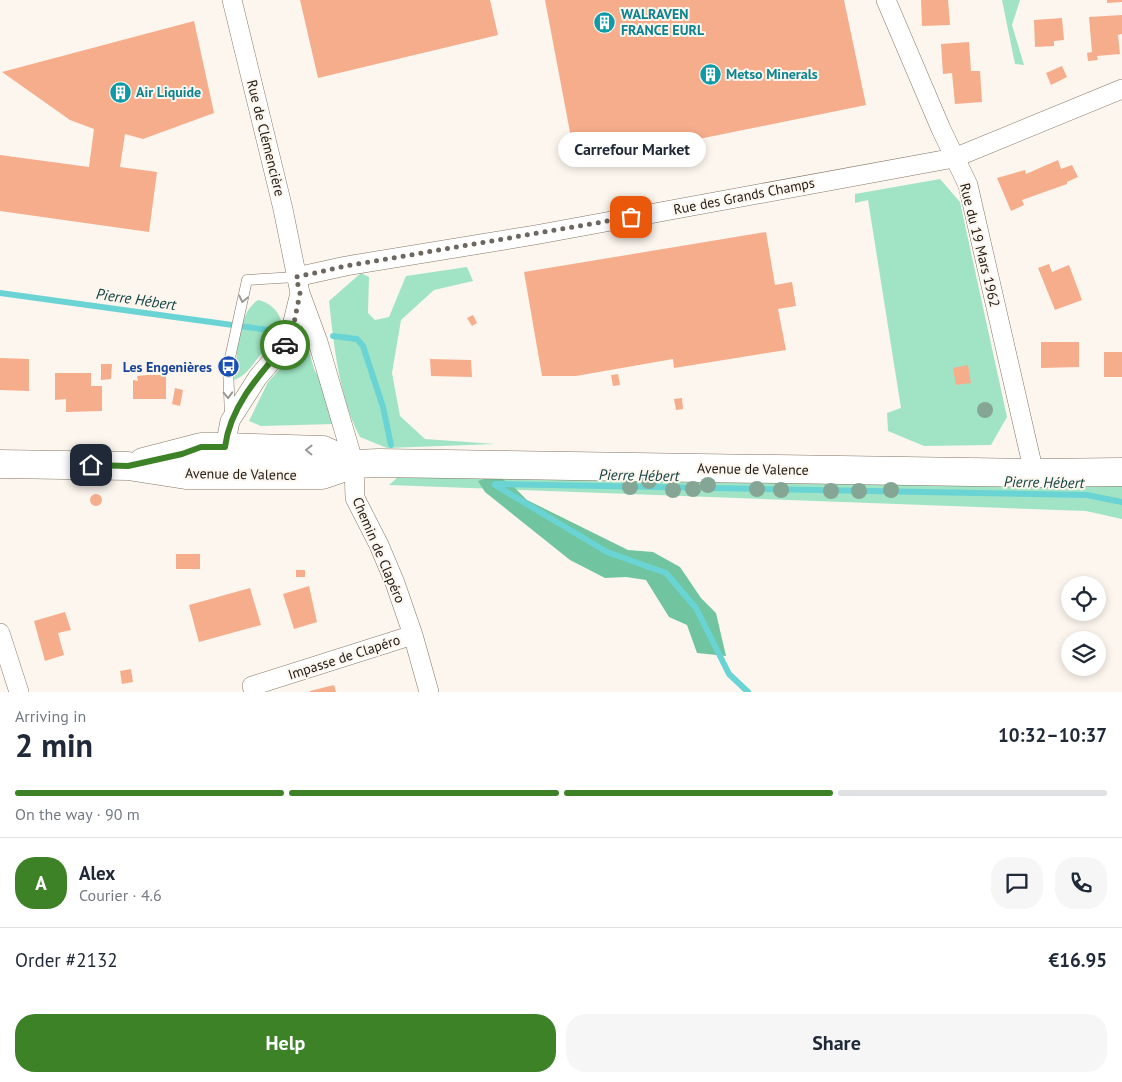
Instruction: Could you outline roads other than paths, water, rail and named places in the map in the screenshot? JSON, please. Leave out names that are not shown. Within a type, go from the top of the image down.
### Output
[{"type":"main road","name":"Avenue de Valence","points":[[128,466],[182,454],[201,447],[323,450],[354,464]]},
{"type":"main road","name":"Avenue de Valence","points":[[0,464],[128,466],[186,475],[322,475],[354,464],[1034,473],[1122,472]]},
{"type":"street","name":"Rue de Clémencière","points":[[232,0],[283,209],[298,285],[318,342]]},
{"type":"street","name":"Rue du 19 Mars 1962","points":[[886,0],[954,158],[968,185],[1034,473]]},
{"type":"street","name":"Rue des Grands Champs","points":[[298,285],[346,266],[535,235],[954,158],[1122,89]]},
{"type":"street","points":[[226,475],[225,447],[230,421],[258,377],[288,342],[298,285]]},
{"type":"street","points":[[288,342],[305,337],[318,342]]},
{"type":"street","name":"Chemin de Clapéro","points":[[318,342],[354,464],[355,498],[379,545],[413,636],[429,692]]},
{"type":"street","points":[[0,633],[19,692]]},
{"type":"street","name":"Impasse de Clapéro","points":[[254,692],[252,686],[413,636]]},
{"type":"lane","points":[[230,421],[228,367],[247,280],[298,285]]},
{"type":"waterway","name":"Pierre Hébert","points":[[0,293],[268,330]]},
{"type":"waterway","name":"Pierre Hébert","points":[[333,336],[357,339],[363,346],[383,407],[391,445]]},
{"type":"waterway","name":"Pierre Hébert","points":[[495,484],[1087,495],[1122,502]]},
{"type":"waterway","name":"Pierre Hébert","points":[[495,485],[607,552],[666,573],[696,608],[729,674],[748,692]]},
{"type":"place","name":"WALRAVEN FRANCE EURL","points":[[605,22]]},
{"type":"place","name":"Metso Minerals","points":[[710,74]]},
{"type":"place","name":"Air Liquide","points":[[120,92]]},
{"type":"place","name":"Carrefour Market","points":[[631,217]]},
{"type":"place","name":"Les Engenières","points":[[228,367]]}]
